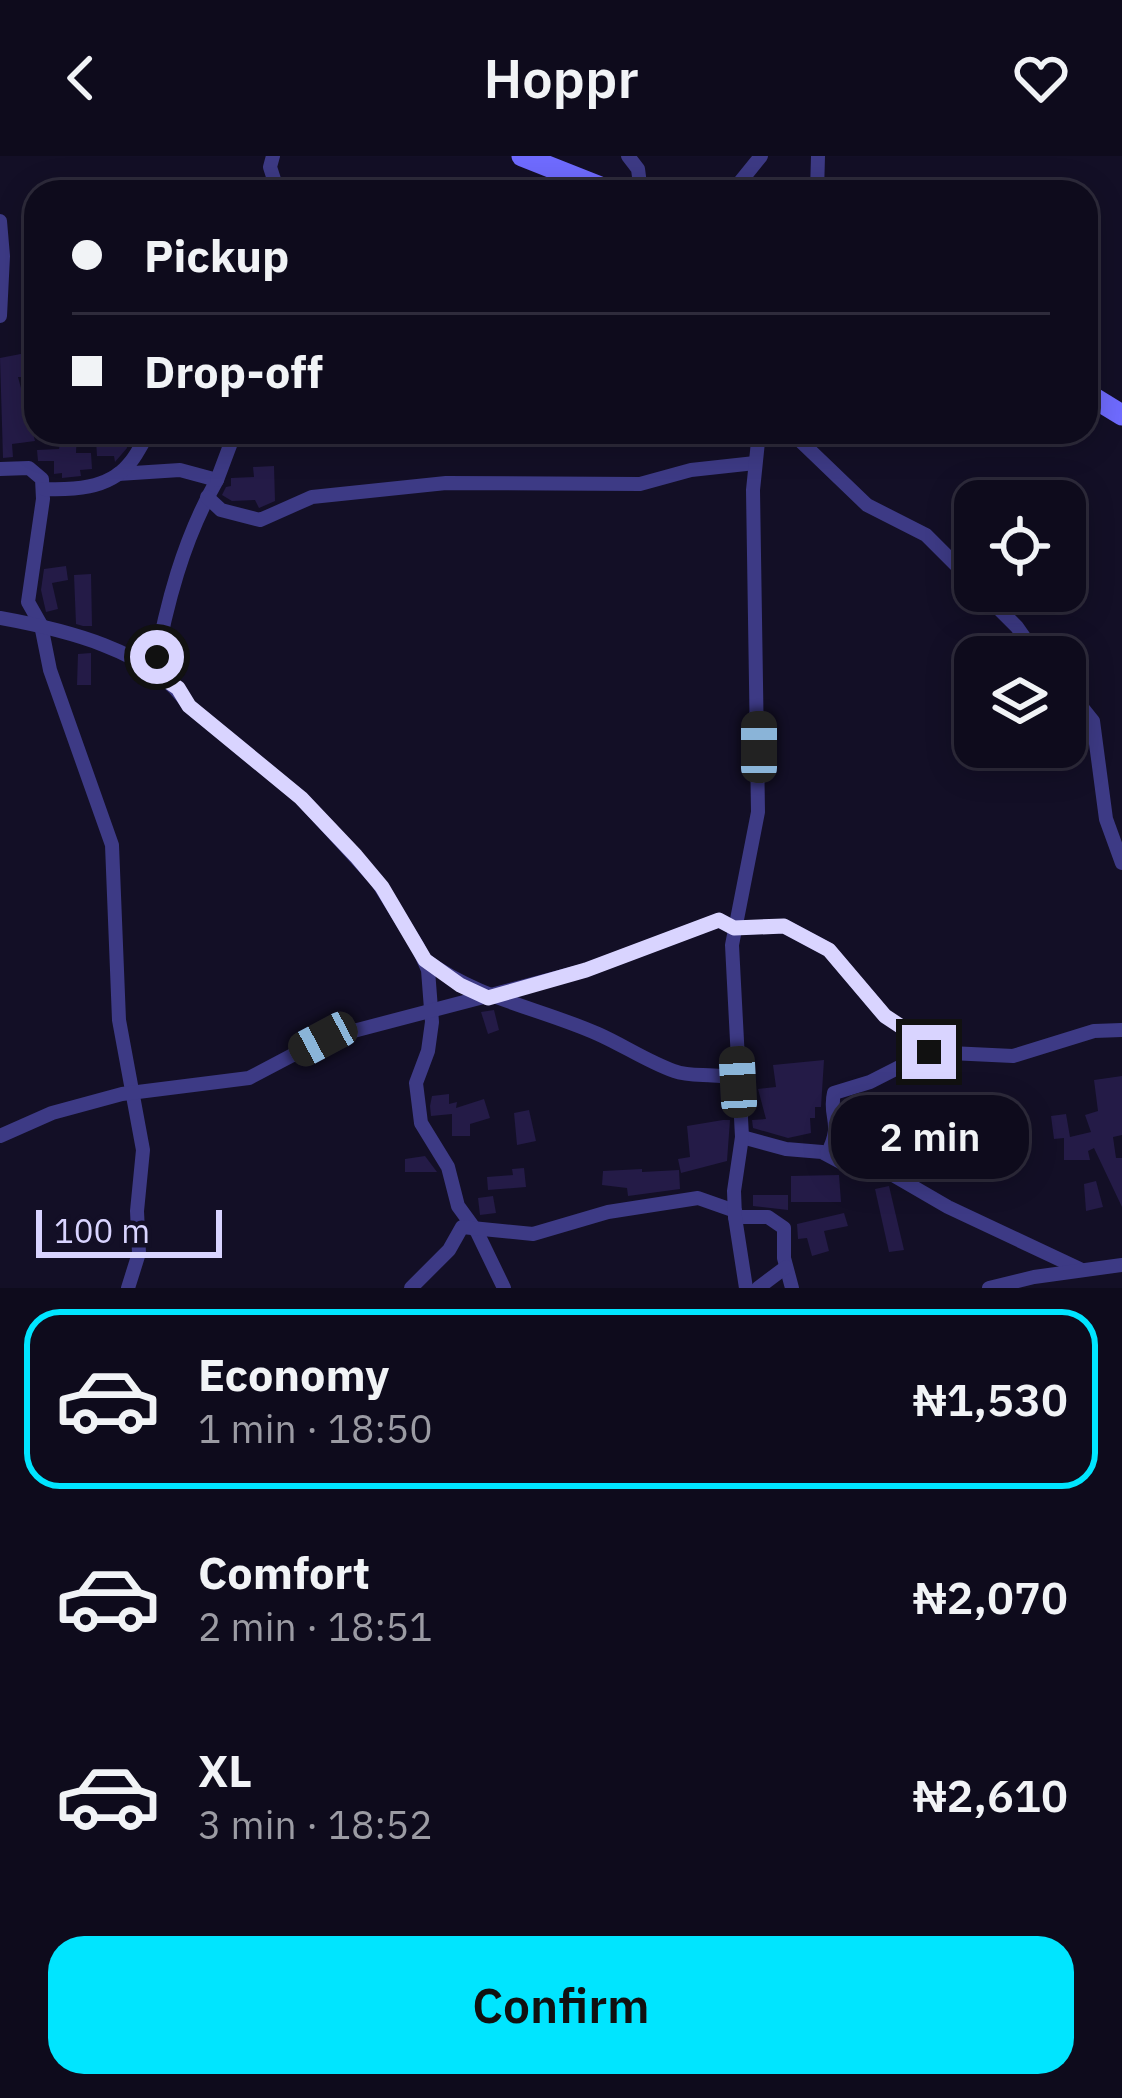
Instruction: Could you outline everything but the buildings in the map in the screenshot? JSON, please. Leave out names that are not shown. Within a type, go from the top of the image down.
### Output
[{"type":"main road","points":[[522,156],[583,180]]},
{"type":"street","points":[[742,180],[761,156]]},
{"type":"street","points":[[0,221],[0,316]]},
{"type":"street","points":[[44,490],[85,488],[118,473],[143,444]]},
{"type":"street","points":[[154,672],[164,614],[230,444]]},
{"type":"street","points":[[746,1288],[735,1214],[742,1137],[734,928],[754,841],[760,782],[758,444]]},
{"type":"street","points":[[803,444],[867,505],[926,535],[954,563]]},
{"type":"street","points":[[207,497],[221,510],[260,520],[312,497],[446,482],[640,484],[691,470],[755,464]]},
{"type":"street","points":[[2,466],[37,472],[44,490],[28,602],[41,626],[50,670],[112,845],[119,1020],[143,1150],[136,1211],[140,1253],[128,1288]]},
{"type":"street","points":[[118,473],[180,470],[217,480]]},
{"type":"street","points":[[1002,612],[1023,636]]},
{"type":"street","points":[[0,618],[41,626],[118,654],[178,688],[189,706],[261,762],[382,887],[425,960],[431,1011],[428,1051],[416,1090],[421,1123],[448,1167],[454,1197],[504,1288]]},
{"type":"street","points":[[1086,713],[1093,722],[1106,819],[1122,863]]},
{"type":"street","points":[[0,1136],[52,1113],[135,1092],[249,1078],[323,1039],[586,970],[719,920],[734,928],[784,926],[829,950],[885,1016],[938,1051]]},
{"type":"street","points":[[425,960],[488,998],[598,1034],[675,1072],[725,1076],[738,1082]]},
{"type":"street","points":[[827,1154],[837,1132],[834,1093],[870,1082],[916,1056],[938,1051],[1013,1056],[1094,1031],[1122,1030]]},
{"type":"street","points":[[742,1137],[827,1154],[850,1167],[886,1171],[948,1207],[1080,1269]]},
{"type":"street","points":[[411,1288],[449,1250],[458,1230],[471,1225],[533,1234],[608,1212],[698,1198],[735,1214],[768,1217],[784,1228],[792,1288]]},
{"type":"street","points":[[988,1288],[1122,1265]]},
{"type":"street","points":[[758,1288],[786,1267]]},
{"type":"route","points":[[157,657],[154,672],[301,798],[376,880],[425,960],[460,985],[488,998],[586,970],[719,920],[734,928],[784,926],[829,950],[885,1016],[938,1051],[929,1052]]}]
